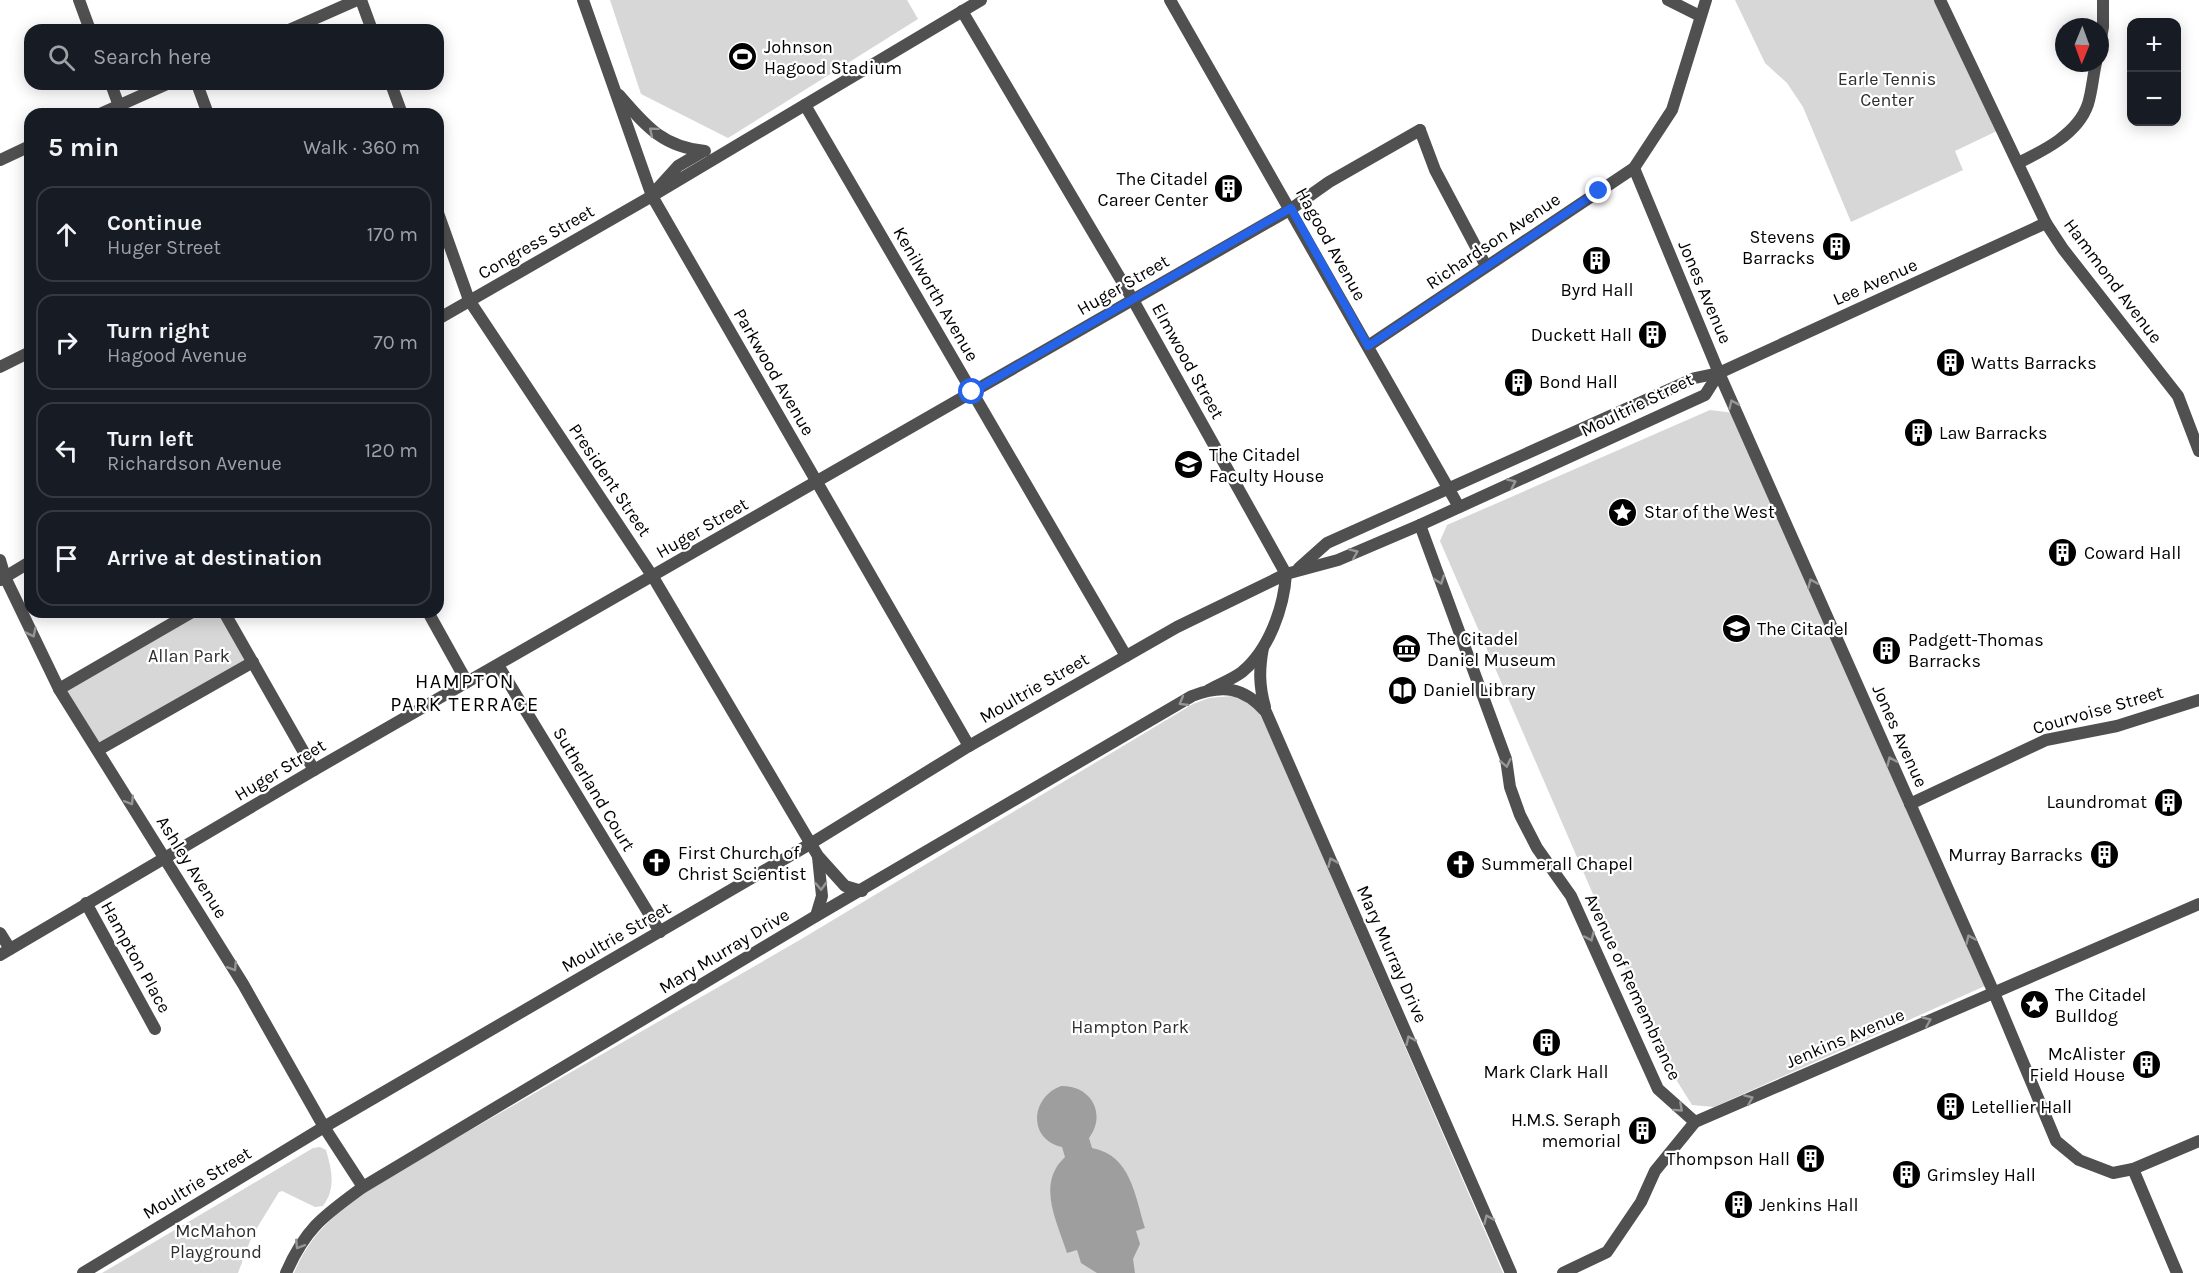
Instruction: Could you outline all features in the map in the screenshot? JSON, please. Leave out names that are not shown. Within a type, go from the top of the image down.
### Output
[{"type":"street","points":[[79,0],[88,24]]},
{"type":"street","points":[[303,24],[359,0],[369,24]]},
{"type":"street","name":"Parkwood Avenue","points":[[583,0],[652,196],[969,746]]},
{"type":"street","name":"Congress Street","points":[[444,315],[652,196],[981,0]]},
{"type":"street","name":"Hagood Avenue","points":[[1170,0],[1291,208],[1459,507]]},
{"type":"street","name":"Richardson Avenue","points":[[1368,346],[1634,168],[1672,110],[1706,0]]},
{"type":"street","name":"Hammond Avenue","points":[[1940,0],[2046,224],[2062,249],[2178,396],[2199,451]]},
{"type":"street","points":[[2102,18],[2103,0]]},
{"type":"street","points":[[1670,1],[1700,16]]},
{"type":"street","name":"Elmwood Street","points":[[962,11],[1292,572]]},
{"type":"street","points":[[2018,163],[2049,148],[2071,128],[2087,106],[2094,72]]},
{"type":"street","points":[[614,88],[657,135],[671,144],[705,151]]},
{"type":"street","points":[[113,90],[119,106]]},
{"type":"street","points":[[114,108],[154,90]]},
{"type":"street","points":[[199,90],[206,108]]},
{"type":"street","points":[[394,90],[400,108]]},
{"type":"street","name":"Kenilworth Avenue","points":[[805,105],[1126,656]]},
{"type":"street","name":"Huger Street","points":[[5,952],[314,770],[1133,300],[1420,130],[1435,170],[1486,266]]},
{"type":"street","name":"Congress Street","points":[[652,196],[678,166],[690,157],[705,151],[737,146]]},
{"type":"street","points":[[0,160],[24,149]]},
{"type":"street","name":"Jones Avenue","points":[[1634,168],[1719,373],[1994,993],[2056,1141],[2079,1160],[2113,1173],[2133,1169]]},
{"type":"street","name":"Lee Avenue","points":[[1719,373],[2046,224]]},
{"type":"street","name":"President Street","points":[[444,230],[469,300],[653,577],[810,844],[845,886],[862,891]]},
{"type":"street","points":[[0,367],[24,355]]},
{"type":"street","name":"Moultrie Street","points":[[1292,572],[1328,543],[1695,378],[1719,373]]},
{"type":"street","name":"Moultrie Street","points":[[83,1273],[324,1127],[810,844],[969,746],[1177,627],[1292,572],[1338,560],[1420,525],[1705,395],[1719,373]]},
{"type":"street","name":"Avenue of Remembrance","points":[[1420,525],[1506,759],[1510,787],[1520,815],[1537,848],[1571,896],[1658,1089],[1695,1122]]},
{"type":"street","name":"Ashley Avenue","points":[[0,560],[3,578],[59,689],[243,984],[324,1127],[363,1187]]},
{"type":"street","points":[[3,578],[24,566]]},
{"type":"street","points":[[1266,712],[1259,666],[1264,644],[1281,614],[1292,572]]},
{"type":"street","points":[[59,689],[182,618]]},
{"type":"street","points":[[227,618],[314,770]]},
{"type":"street","points":[[431,618],[467,682]]},
{"type":"street","name":"Mary Murray Drive","points":[[286,1273],[297,1246],[317,1221],[363,1187],[816,916],[1183,702],[1242,672],[1264,644]]},
{"type":"street","points":[[98,750],[253,663]]},
{"type":"street","name":"Sutherland Court","points":[[498,665],[660,932]]},
{"type":"street","name":"Mary Murray Drive","points":[[1208,690],[1241,691],[1254,698],[1266,712],[1510,1273]]},
{"type":"street","name":"Courvoise Street","points":[[1910,804],[2046,740],[2117,726],[2199,700]]},
{"type":"street","name":"President Street","points":[[816,916],[822,896],[818,856]]},
{"type":"street","name":"Hampton Place","points":[[86,903],[155,1029]]},
{"type":"street","name":"Jenkins Avenue","points":[[1563,1273],[1607,1252],[1641,1202],[1655,1171],[1695,1122],[2199,904]]},
{"type":"street","points":[[0,933],[5,952]]},
{"type":"street","points":[[2177,1273],[2133,1169],[2199,1141]]},
{"type":"green space","name":"Johnson Hagood Stadium","points":[[610,0],[907,0],[918,19],[728,138],[641,94]]},
{"type":"green space","name":"Earle Tennis Center","points":[[1735,0],[1937,0],[1997,131],[1955,151],[1963,170],[1851,222],[1803,107],[1787,83],[1765,63]]},
{"type":"green space","points":[[1710,410],[1734,413],[1985,986],[1714,1107],[1692,1105],[1667,1065],[1440,541],[1447,525]]},
{"type":"green space","name":"Allan Park","points":[[190,618],[222,618],[247,661],[100,744],[66,690]]},
{"type":"green space","name":"Hampton Park","points":[[1232,696],[1249,703],[1262,717],[1503,1273],[294,1273],[315,1236],[365,1191],[798,941],[1193,704],[1209,698]]},
{"type":"green space","name":"McMahon Playground","points":[[320,1147],[326,1150],[332,1179],[327,1200],[323,1206],[315,1207],[282,1191],[279,1192],[252,1236],[238,1273],[102,1273],[313,1148]]},
{"type":"shaded area","points":[[1061,1086],[1081,1090],[1093,1103],[1096,1120],[1089,1138],[1092,1148],[1105,1152],[1115,1159],[1123,1168],[1134,1190],[1145,1228],[1136,1231],[1140,1244],[1133,1259],[1135,1273],[1097,1273],[1081,1263],[1077,1250],[1067,1253],[1054,1216],[1050,1191],[1056,1168],[1065,1157],[1062,1147],[1051,1143],[1043,1136],[1038,1127],[1037,1118],[1044,1099],[1051,1091]]},
{"type":"place","name":"Johnson Hagood Stadium","points":[[743,57]]},
{"type":"place","name":"The Citadel Career Center","points":[[1229,189]]},
{"type":"place","name":"Stevens Barracks","points":[[1836,247]]},
{"type":"place","name":"Byrd Hall","points":[[1597,261]]},
{"type":"place","name":"Duckett Hall","points":[[1653,335]]},
{"type":"place","name":"Watts Barracks","points":[[1950,363]]},
{"type":"place","name":"Bond Hall","points":[[1518,382]]},
{"type":"place","name":"Law Barracks","points":[[1918,433]]},
{"type":"place","name":"The Citadel Faculty House","points":[[1188,465]]},
{"type":"place","name":"Star of the West","points":[[1623,512]]},
{"type":"place","name":"Coward Hall","points":[[2063,553]]},
{"type":"place","name":"The Citadel","points":[[1736,629]]},
{"type":"place","name":"The Citadel Daniel Museum","points":[[1406,649]]},
{"type":"place","name":"Padgett-Thomas Barracks","points":[[1887,650]]},
{"type":"place","name":"Daniel Library","points":[[1402,690]]},
{"type":"place","name":"Laundromat","points":[[2168,802]]},
{"type":"place","name":"Murray Barracks","points":[[2104,855]]},
{"type":"place","name":"First Church of Christ Scientist","points":[[657,863]]},
{"type":"place","name":"Summerall Chapel","points":[[1460,864]]},
{"type":"place","name":"The Citadel Bulldog","points":[[2034,1005]]},
{"type":"place","name":"Mark Clark Hall","points":[[1546,1043]]},
{"type":"place","name":"McAlister Field House","points":[[2146,1064]]},
{"type":"place","name":"Letellier Hall","points":[[1950,1107]]},
{"type":"place","name":"H.M.S. Seraph memorial","points":[[1642,1130]]},
{"type":"place","name":"Thompson Hall","points":[[1811,1159]]},
{"type":"place","name":"Grimsley Hall","points":[[1906,1175]]},
{"type":"place","name":"Jenkins Hall","points":[[1738,1205]]},
{"type":"district","name":"HAMPTON PARK TERRACE","points":[[465,692]]},
{"type":"route","points":[[972,392],[1291,208],[1368,346],[1599,191]]}]
